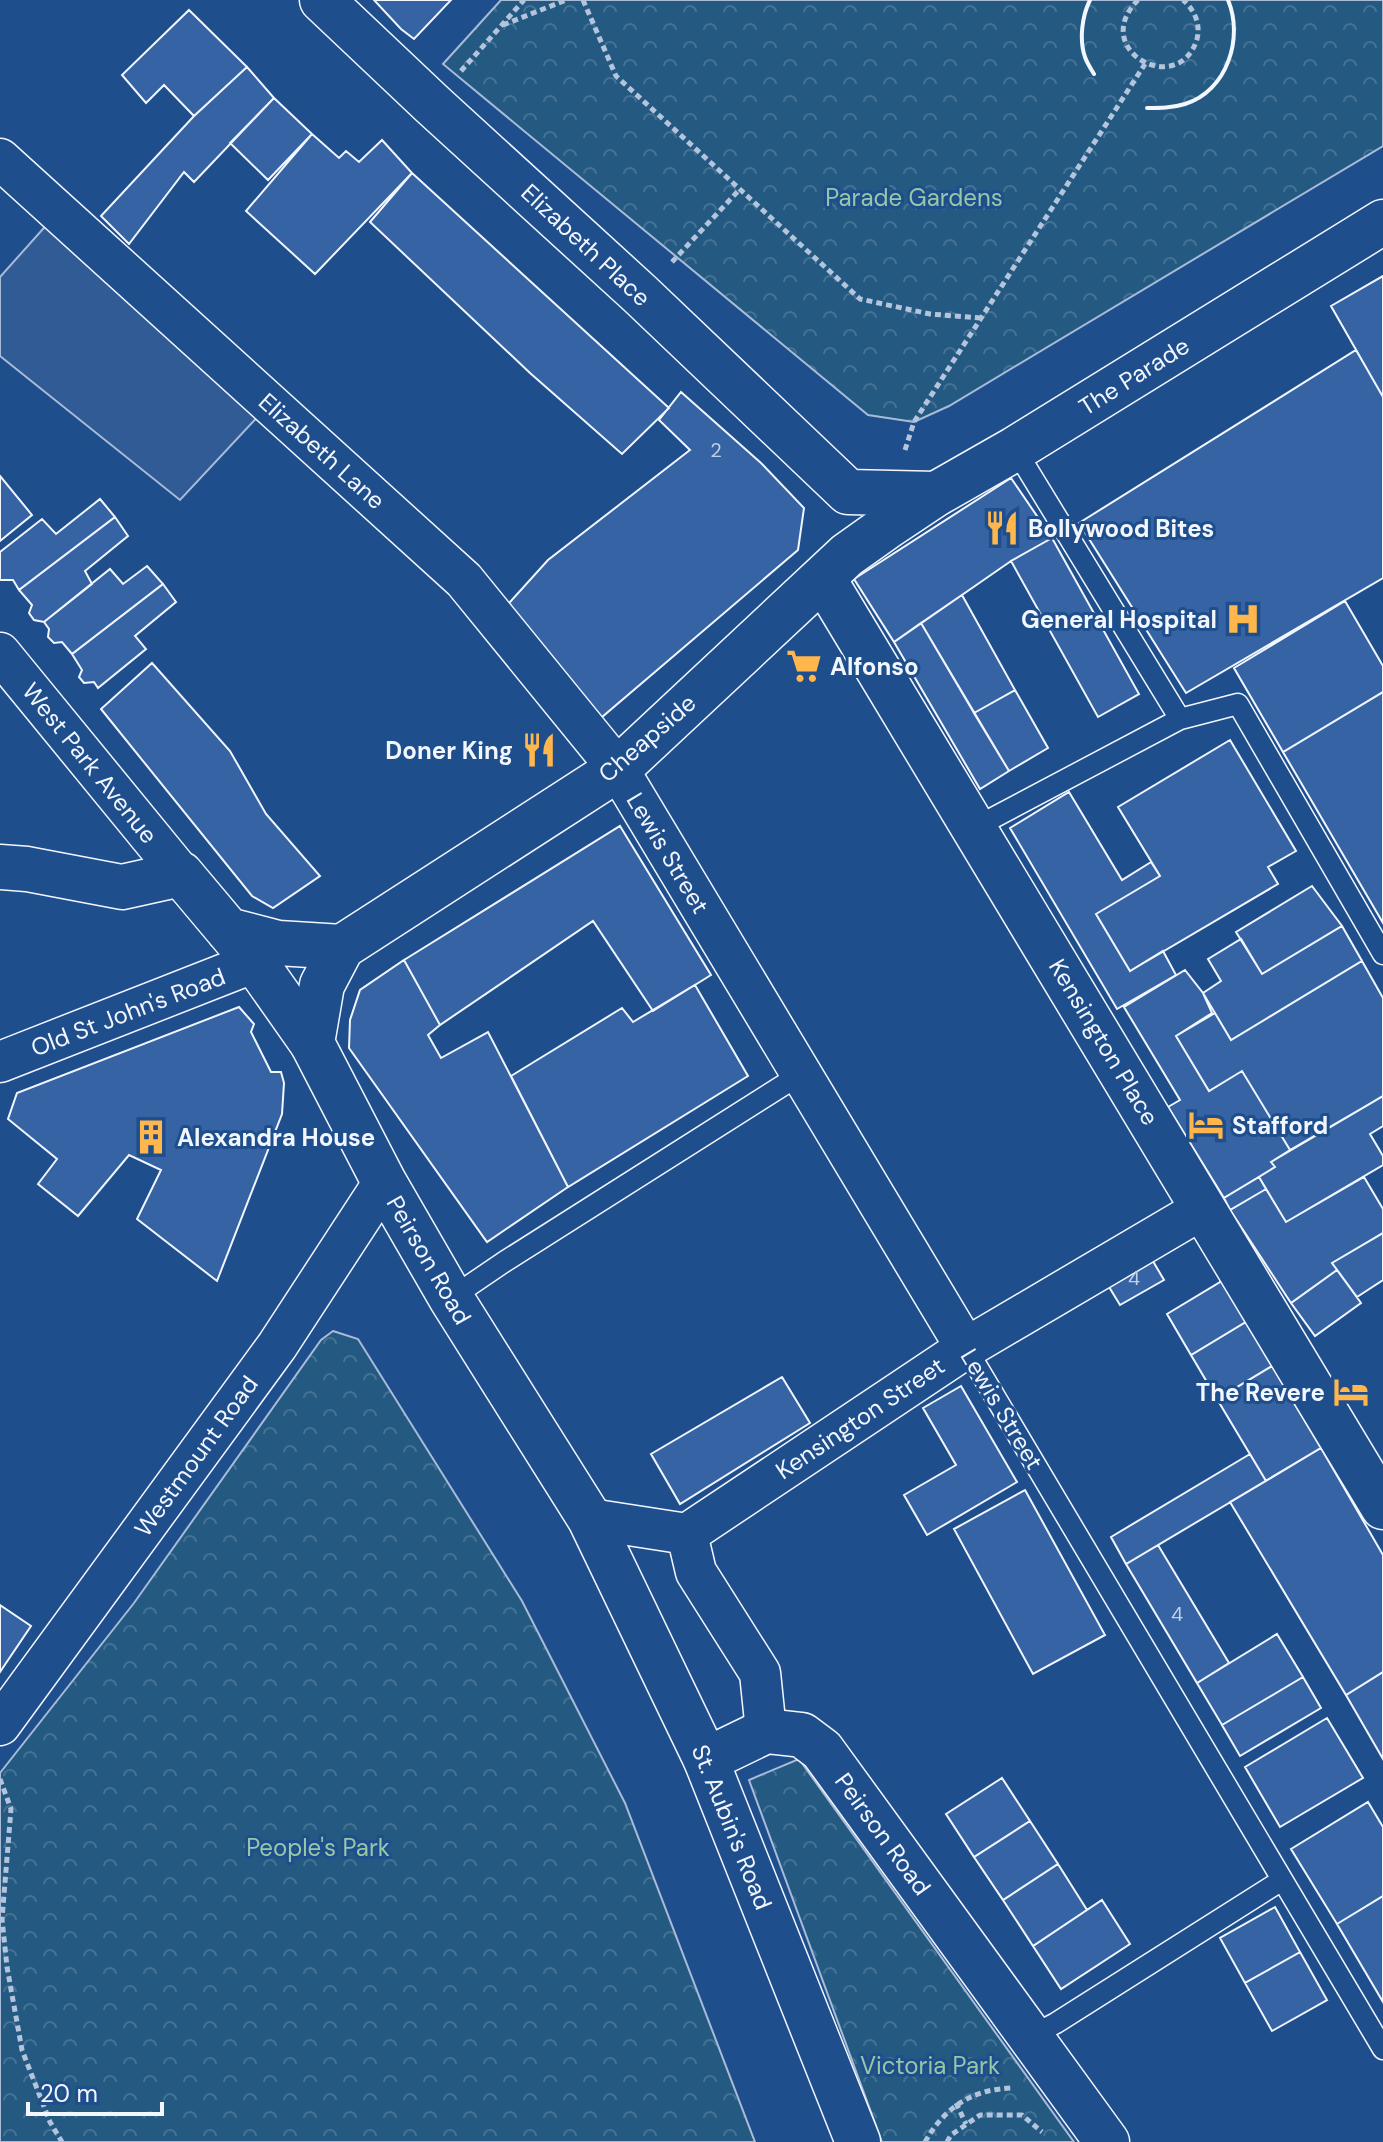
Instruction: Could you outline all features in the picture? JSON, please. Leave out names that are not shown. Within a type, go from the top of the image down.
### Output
[{"type":"main road","name":"Elizabeth Place","points":[[322,0],[640,294],[848,492]]},
{"type":"main road","name":"The Parade","points":[[885,528],[1383,222]]},
{"type":"main road","points":[[835,566],[848,492],[936,494]]},
{"type":"main road","name":"Cheapside","points":[[312,1043],[322,985],[342,947],[618,769],[835,566],[885,528]]},
{"type":"main road","name":"Kensington Place","points":[[835,566],[974,828],[1383,1507]]},
{"type":"main road","points":[[0,867],[122,887],[181,874]]},
{"type":"main road","name":"Peirson Road","points":[[181,874],[242,946],[312,1043],[384,1182],[451,1298],[590,1519]]},
{"type":"main road","points":[[242,946],[278,943],[342,947]]},
{"type":"main road","name":"St. Aubin's Road","points":[[590,1519],[706,1760],[858,2142]]},
{"type":"main road","points":[[706,1760],[766,1731]]},
{"type":"main road","name":"Peirson Road","points":[[766,1731],[802,1735],[822,1750],[1107,2142]]},
{"type":"street","name":"Elizabeth Lane","points":[[0,159],[464,580],[618,769]]},
{"type":"street","name":"West Park Avenue","points":[[0,653],[181,874]]},
{"type":"street","name":"Lewis Street","points":[[618,769],[966,1348]]},
{"type":"street","name":"Old St John's Road","points":[[0,1062],[242,946]]},
{"type":"street","name":"Westmount Road","points":[[0,1725],[277,1346],[384,1182]]},
{"type":"street","name":"Kensington Street","points":[[687,1534],[966,1348],[1204,1208]]},
{"type":"street","points":[[590,1519],[687,1534],[696,1572],[760,1673],[766,1731]]},
{"type":"lane","points":[[1015,449],[1180,719]]},
{"type":"lane","points":[[974,828],[1180,719],[1238,704],[1383,954]]},
{"type":"lane","points":[[451,1298],[801,1074]]},
{"type":"lane","name":"Lewis Street","points":[[966,1348],[1383,2049]]},
{"type":"lane","points":[[1031,2036],[1282,1880]]},
{"type":"path","points":[[432,104],[524,0]]},
{"type":"path","points":[[502,25],[566,0]]},
{"type":"path","points":[[583,0],[616,76],[860,299],[930,314],[981,318]]},
{"type":"path","points":[[1138,0],[1125,17],[1125,43],[1131,54],[1145,64],[1161,67],[1172,65],[1192,50],[1198,36],[1196,15],[1183,0]]},
{"type":"path","points":[[914,422],[1145,64]]},
{"type":"path","points":[[640,294],[740,189]]},
{"type":"path","points":[[0,1779],[11,1809],[2,1919],[4,1968],[22,2050],[50,2122],[62,2142]]},
{"type":"path","points":[[925,2142],[934,2126],[956,2103],[1009,2088],[1036,2089],[1058,2074]]},
{"type":"path","points":[[956,2103],[967,2124]]},
{"type":"path","points":[[947,2142],[951,2135],[980,2115],[1022,2115],[1043,2133]]},
{"type":"green space","name":"Parade Gardens","points":[[501,0],[1383,0],[1383,146],[949,406],[914,422],[868,415],[443,64]]},
{"type":"green space","name":"People's Park","points":[[333,1331],[358,1339],[522,1601],[625,1803],[755,2142],[0,2142],[0,1773],[134,1603],[321,1340]]},
{"type":"green space","name":"Victoria Park","points":[[799,1759],[1074,2142],[882,2142],[749,1780]]},
{"type":"shaded area","points":[[51,220],[264,410],[180,500],[0,356],[0,277]]},
{"type":"building","points":[[374,0],[451,0],[414,39]]},
{"type":"building","points":[[189,10],[247,67],[194,116],[164,85],[146,103],[122,75]]},
{"type":"building","points":[[247,67],[274,98],[194,182],[184,172],[129,244],[101,216],[194,116]]},
{"type":"building","points":[[274,98],[312,134],[268,180],[230,143]]},
{"type":"building","points":[[312,134],[339,158],[346,151],[359,162],[382,140],[412,173],[315,274],[246,211]]},
{"type":"building","points":[[412,173],[669,408],[622,454],[530,373],[370,222]]},
{"type":"building","points":[[1383,276],[1383,397],[1331,306]]},
{"type":"building","points":[[1356,350],[1383,397],[1383,578],[1186,693],[1079,523]]},
{"type":"building","points":[[681,392],[761,463],[804,508],[798,550],[595,723],[501,612],[548,560],[690,450],[659,420]]},
{"type":"building","points":[[0,476],[32,515],[0,541]]},
{"type":"building","points":[[1011,478],[1052,538],[1011,561],[894,642],[854,579]]},
{"type":"building","points":[[100,499],[115,517],[19,590],[13,580],[0,580],[0,552],[42,519],[56,534]]},
{"type":"building","points":[[115,517],[128,536],[85,571],[92,584],[44,622],[34,620],[29,613],[32,605],[19,590]]},
{"type":"building","points":[[1052,538],[1139,694],[1098,717],[1011,561]]},
{"type":"building","points":[[147,566],[163,584],[72,654],[62,642],[54,643],[48,637],[49,629],[44,622],[110,569],[123,584]]},
{"type":"building","points":[[163,584],[176,602],[135,636],[146,649],[98,688],[94,682],[84,683],[79,677],[82,670],[72,654]]},
{"type":"building","points":[[962,595],[1015,690],[974,713],[921,623]]},
{"type":"building","points":[[1345,601],[1383,666],[1383,692],[1283,752],[1234,668]]},
{"type":"building","points":[[921,623],[1009,771],[980,789],[894,642]]},
{"type":"building","points":[[152,663],[230,751],[266,814],[320,876],[273,908],[252,896],[101,709]]},
{"type":"building","points":[[1015,690],[1048,748],[1009,771],[974,713]]},
{"type":"building","points":[[1383,692],[1383,923],[1283,752]]},
{"type":"building","points":[[1230,740],[1296,851],[1268,867],[1278,884],[1130,971],[1096,914],[1160,876],[1118,807]]},
{"type":"building","points":[[1069,792],[1122,880],[1151,862],[1160,876],[1096,914],[1130,971],[1163,951],[1176,975],[1117,1009],[1010,828]]},
{"type":"building","points":[[620,826],[711,975],[653,1011],[593,921],[440,1025],[404,960]]},
{"type":"building","points":[[1312,886],[1342,926],[1262,974],[1236,932]]},
{"type":"building","points":[[1342,926],[1362,961],[1231,1040],[1203,993],[1221,981],[1208,959],[1241,939],[1262,974]]},
{"type":"building","points":[[404,960],[440,1025],[428,1035],[441,1058],[488,1032],[568,1187],[487,1242],[349,1048],[350,1020],[360,990]]},
{"type":"building","points":[[1362,961],[1383,998],[1383,1096],[1290,1150],[1242,1071],[1209,1091],[1176,1036],[1215,1013],[1231,1040]]},
{"type":"building","points":[[1185,970],[1203,993],[1212,1013],[1176,1036],[1209,1091],[1242,1071],[1290,1150],[1271,1162],[1275,1167],[1224,1198],[1168,1107],[1180,1100],[1124,1007]]},
{"type":"building","points":[[695,985],[748,1076],[568,1187],[511,1076],[622,1008],[633,1022]]},
{"type":"building","name":"Alexandra House","points":[[239,1007],[254,1024],[251,1032],[271,1072],[281,1072],[284,1083],[282,1114],[217,1281],[137,1219],[161,1170],[129,1155],[78,1216],[38,1184],[57,1159],[8,1119],[17,1093]]},
{"type":"building","points":[[1383,1096],[1383,1126],[1370,1134],[1383,1156],[1383,1165],[1286,1222],[1259,1177],[1275,1167],[1271,1162]]},
{"type":"building","points":[[1259,1177],[1266,1189],[1230,1210],[1224,1198]]},
{"type":"building","points":[[1364,1177],[1383,1209],[1383,1233],[1332,1263],[1337,1270],[1291,1303],[1230,1210],[1266,1189],[1286,1222]]},
{"type":"building","points":[[1383,1233],[1383,1280],[1357,1297],[1332,1263]]},
{"type":"building","points":[[1147,1251],[1164,1280],[1120,1305],[1103,1277]]},
{"type":"building","points":[[1337,1270],[1361,1303],[1315,1336],[1291,1303]]},
{"type":"building","points":[[1222,1281],[1246,1322],[1191,1355],[1167,1314]]},
{"type":"building","points":[[1246,1322],[1272,1366],[1217,1399],[1191,1355]]},
{"type":"building","points":[[1272,1366],[1321,1448],[1266,1481],[1217,1399]]},
{"type":"building","points":[[782,1377],[810,1423],[680,1504],[651,1454]]},
{"type":"building","points":[[961,1386],[1017,1482],[927,1535],[904,1495],[956,1465],[923,1408]]},
{"type":"building","points":[[1321,1448],[1383,1555],[1383,1672],[1346,1695],[1230,1502]]},
{"type":"building","points":[[1250,1454],[1266,1481],[1126,1564],[1111,1537]]},
{"type":"building","points":[[1025,1490],[1105,1635],[1033,1674],[954,1529]]},
{"type":"building","points":[[1158,1545],[1229,1663],[1197,1683],[1126,1564]]},
{"type":"building","points":[[0,1605],[31,1626],[0,1672]]},
{"type":"building","points":[[1277,1634],[1303,1677],[1222,1725],[1197,1683]]},
{"type":"building","points":[[1383,1672],[1383,1759],[1346,1695]]},
{"type":"building","points":[[1303,1677],[1321,1708],[1240,1756],[1222,1725]]},
{"type":"building","points":[[1327,1718],[1363,1778],[1280,1827],[1245,1767]]},
{"type":"building","points":[[1002,1778],[1030,1821],[974,1857],[946,1814]]},
{"type":"building","points":[[1368,1802],[1383,1827],[1383,1896],[1337,1924],[1291,1849]]},
{"type":"building","points":[[1030,1821],[1058,1864],[1003,1900],[974,1857]]},
{"type":"building","points":[[1058,1864],[1087,1910],[1033,1946],[1003,1900]]},
{"type":"building","points":[[1383,1896],[1383,2002],[1337,1924]]},
{"type":"building","points":[[1102,1900],[1130,1944],[1061,1989],[1033,1946]]},
{"type":"building","points":[[1275,1907],[1300,1952],[1245,1983],[1220,1938]]},
{"type":"building","points":[[1300,1952],[1327,2000],[1272,2031],[1245,1983]]},
{"type":"wall","points":[[1090,0],[1083,21],[1082,43],[1094,74]]},
{"type":"wall","points":[[1147,108],[1185,104],[1212,88],[1228,61],[1232,46],[1234,30],[1228,0]]},
{"type":"place","name":"Bollywood Bites","points":[[1002,528]]},
{"type":"place","name":"General Hospital","points":[[1243,619]]},
{"type":"place","name":"Alfonso","points":[[804,666]]},
{"type":"place","name":"Doner King","points":[[539,750]]},
{"type":"place","name":"Stafford","points":[[1206,1125]]},
{"type":"place","name":"Alexandra House","points":[[151,1137]]},
{"type":"place","name":"The Revere","points":[[1351,1392]]}]
